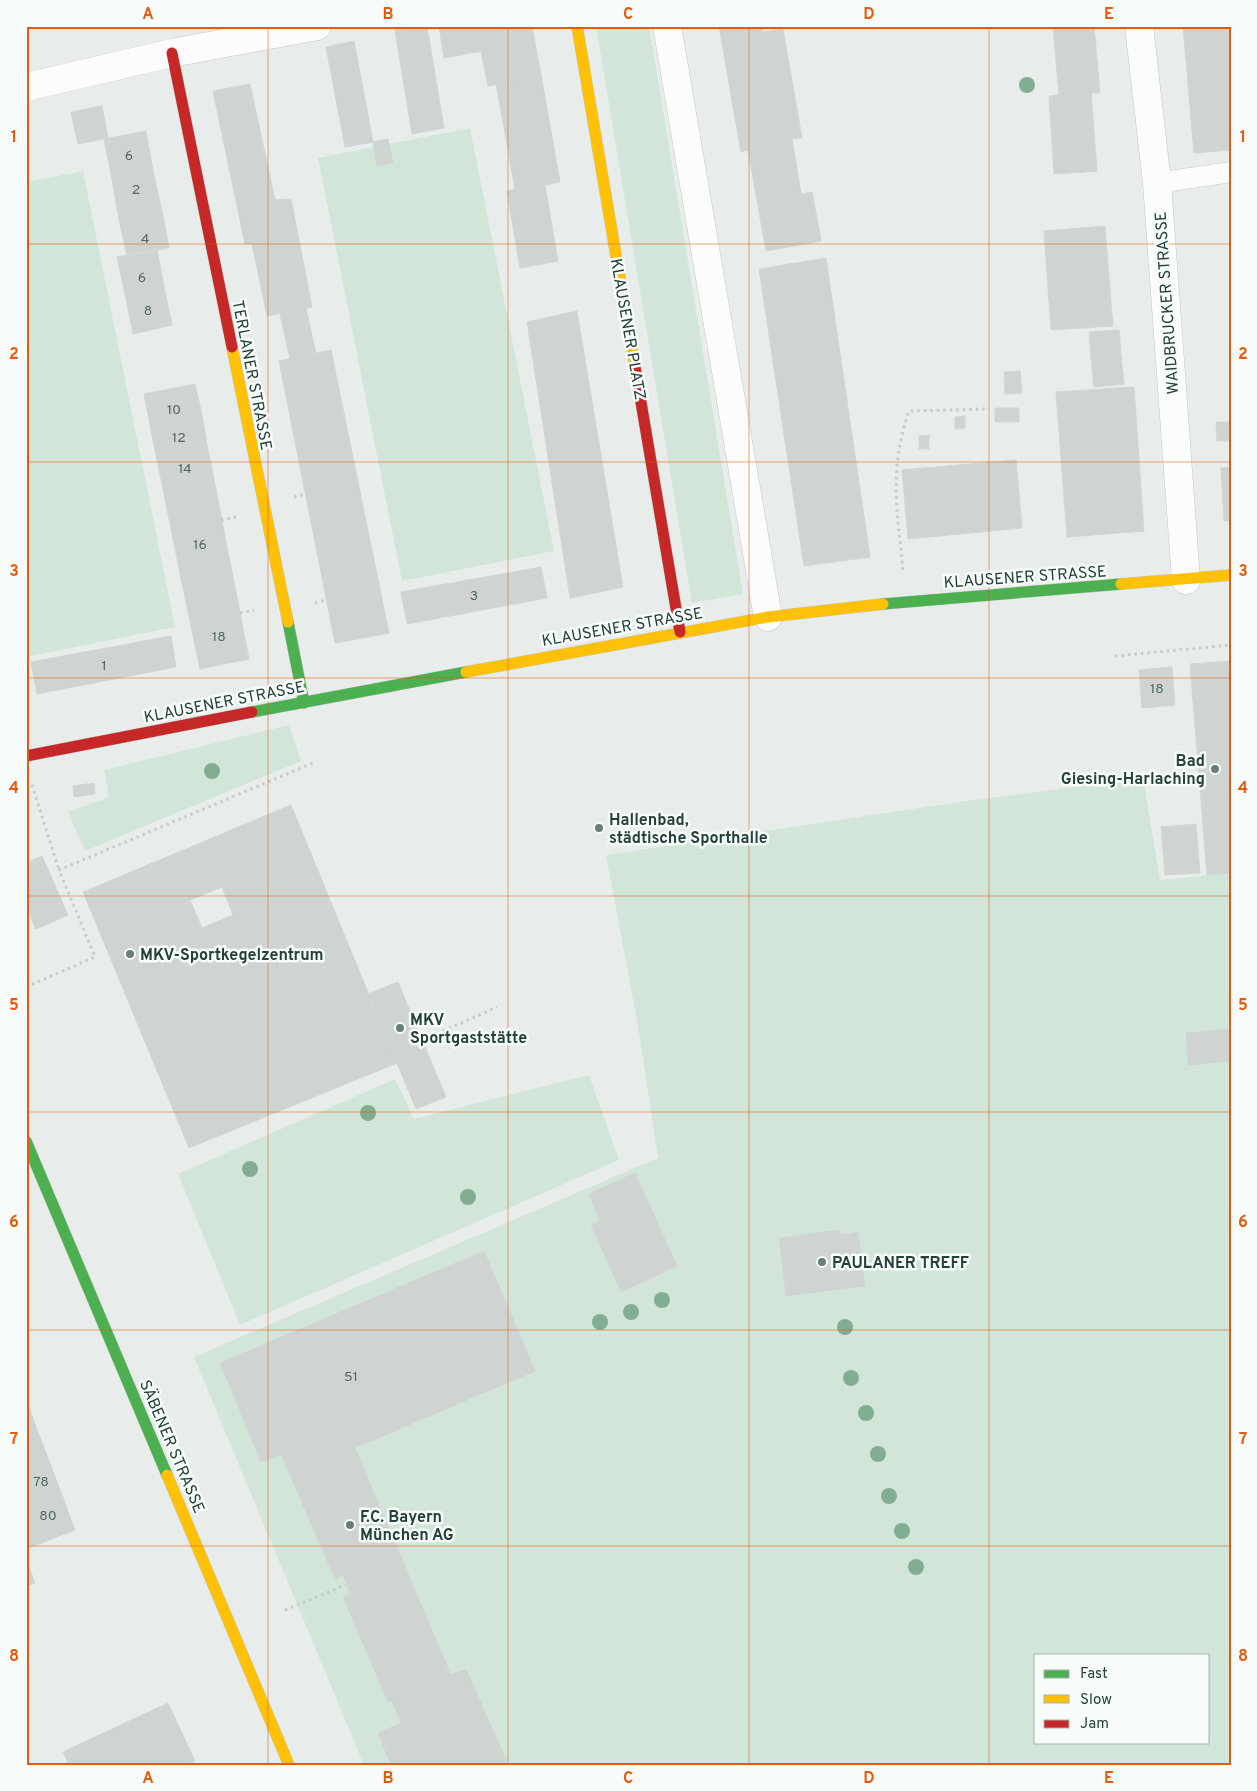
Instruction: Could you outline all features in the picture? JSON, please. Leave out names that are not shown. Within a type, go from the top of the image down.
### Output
[{"type":"street","points":[[26,87],[172,53],[317,26]]},
{"type":"street","name":"KLAUSENER PLATZ","points":[[577,26],[680,632]]},
{"type":"street","points":[[667,26],[768,616]]},
{"type":"street","name":"WAIDBRUCKER STRASSE","points":[[1139,26],[1157,183],[1186,580]]},
{"type":"street","name":"TERLANER STRASSE","points":[[172,53],[304,703]]},
{"type":"street","name":"KLAUSENER STRASSE","points":[[26,756],[364,690],[768,616],[906,601],[1231,575]]},
{"type":"street","name":"SÄBENER STRASSE","points":[[26,1141],[289,1765]]},
{"type":"lane","points":[[1157,183],[1231,172]]},
{"type":"path","points":[[906,601],[894,484],[900,436],[909,411],[990,408]]},
{"type":"path","points":[[1115,656],[1231,645]]},
{"type":"path","points":[[59,870],[313,762]]},
{"type":"path","points":[[26,987],[95,957],[59,870],[29,778]]},
{"type":"path","points":[[437,1034],[497,1008]]},
{"type":"path","points":[[285,1610],[346,1584]]},
{"type":"green space","points":[[596,26],[649,26],[743,594],[692,603]]},
{"type":"green space","points":[[470,128],[554,551],[402,581],[318,158]]},
{"type":"green space","points":[[83,171],[175,627],[26,657],[26,182]]},
{"type":"green space","points":[[289,725],[301,761],[85,851],[68,812],[109,797],[104,770]]},
{"type":"green space","points":[[1143,778],[1160,880],[1231,873],[1231,1765],[364,1765],[194,1357],[658,1158],[638,1026],[606,855],[959,802]]},
{"type":"green space","points":[[589,1075],[619,1160],[240,1325],[178,1174],[395,1079],[414,1119]]},
{"type":"building","points":[[427,26],[444,128],[412,134],[395,30]]},
{"type":"building","points":[[439,26],[532,26],[541,75],[488,86],[481,51],[444,58]]},
{"type":"building","points":[[719,26],[762,26],[763,32],[783,29],[802,138],[792,139],[801,194],[812,192],[821,241],[766,251],[748,150],[741,152]]},
{"type":"building","points":[[1053,26],[1094,26],[1100,93],[1091,93],[1097,171],[1054,174],[1049,96],[1059,95]]},
{"type":"building","points":[[1183,26],[1231,26],[1231,150],[1194,153]]},
{"type":"building","points":[[354,41],[373,142],[345,147],[326,47]]},
{"type":"building","points":[[541,75],[560,182],[545,185],[558,261],[520,268],[507,191],[515,189],[496,84]]},
{"type":"building","points":[[250,84],[275,200],[291,199],[312,307],[267,316],[252,244],[245,244],[213,91]]},
{"type":"building","points":[[102,106],[108,138],[78,144],[71,112]]},
{"type":"building","points":[[146,131],[153,171],[112,179],[104,139]]},
{"type":"building","points":[[388,139],[393,163],[377,166],[373,142]]},
{"type":"building","points":[[153,171],[162,211],[119,220],[112,179]]},
{"type":"building","points":[[162,211],[169,248],[127,256],[119,220]]},
{"type":"building","points":[[1105,226],[1113,326],[1051,330],[1044,231]]},
{"type":"building","points":[[157,249],[164,287],[125,294],[117,257]]},
{"type":"building","points":[[826,258],[870,557],[804,566],[759,269]]},
{"type":"building","points":[[164,287],[172,325],[133,334],[125,294]]},
{"type":"building","points":[[306,308],[316,354],[290,359],[280,314]]},
{"type":"building","points":[[577,311],[623,587],[570,598],[527,322]]},
{"type":"building","points":[[1119,330],[1121,355],[1091,358],[1089,332]]},
{"type":"building","points":[[331,350],[389,633],[335,643],[279,361]]},
{"type":"building","points":[[1121,355],[1124,384],[1094,387],[1091,358]]},
{"type":"building","points":[[1020,371],[1022,393],[1005,394],[1004,372]]},
{"type":"building","points":[[195,384],[202,415],[150,425],[144,394]]},
{"type":"building","points":[[1134,387],[1144,531],[1067,537],[1056,392]]},
{"type":"building","points":[[995,408],[1019,408],[1019,422],[995,422]]},
{"type":"building","points":[[202,415],[207,445],[156,455],[150,425]]},
{"type":"building","points":[[965,416],[965,428],[955,429],[955,417]]},
{"type":"building","points":[[1216,422],[1231,422],[1231,441],[1217,441]]},
{"type":"building","points":[[929,435],[929,449],[919,449],[919,436]]},
{"type":"building","points":[[207,445],[213,474],[162,484],[156,455]]},
{"type":"building","points":[[1016,460],[1022,528],[908,539],[902,470]]},
{"type":"building","points":[[1231,467],[1231,521],[1224,521],[1221,468]]},
{"type":"building","points":[[213,474],[231,567],[181,578],[162,484]]},
{"type":"building","points":[[231,567],[249,659],[200,669],[181,578]]},
{"type":"building","points":[[541,567],[547,598],[407,624],[401,592]]},
{"type":"building","points":[[171,636],[176,667],[37,694],[31,662]]},
{"type":"building","name":"Bad Giesing-Harlaching","points":[[1231,661],[1231,873],[1207,875],[1190,664]]},
{"type":"building","points":[[1172,667],[1175,705],[1142,708],[1139,670]]},
{"type":"building","points":[[94,783],[95,794],[74,797],[73,786]]},
{"type":"building","points":[[291,805],[397,1063],[189,1148],[83,892]],"holes":[[[222,887],[233,915],[202,928],[190,900]]]},
{"type":"building","points":[[1196,824],[1200,873],[1165,875],[1161,827]]},
{"type":"building","points":[[42,856],[68,915],[36,929],[26,906],[26,863]]},
{"type":"building","name":"MKV Sportgaststätte","points":[[398,982],[446,1097],[416,1109],[368,994]]},
{"type":"building","points":[[1231,1029],[1231,1061],[1188,1065],[1186,1033]]},
{"type":"building","points":[[635,1173],[677,1266],[621,1292],[591,1225],[600,1221],[589,1194]]},
{"type":"building","name":"PAULANER TREFF","points":[[839,1230],[840,1235],[858,1232],[865,1286],[786,1296],[779,1238]]},
{"type":"building","name":"F.C. Bayern München AG","points":[[484,1251],[535,1371],[355,1448],[451,1675],[466,1669],[508,1765],[391,1765],[378,1733],[401,1723],[392,1701],[388,1702],[343,1597],[350,1593],[343,1575],[335,1579],[281,1454],[261,1462],[220,1363]]},
{"type":"building","points":[[28,1404],[37,1430],[26,1434],[26,1405]]},
{"type":"building","points":[[37,1430],[48,1458],[26,1466],[26,1434]]},
{"type":"building","points":[[48,1458],[59,1487],[26,1499],[26,1466]]},
{"type":"building","points":[[59,1487],[75,1530],[26,1549],[26,1499]]},
{"type":"building","points":[[26,1559],[35,1583],[26,1586]]},
{"type":"building","points":[[168,1703],[195,1761],[187,1765],[69,1765],[63,1752]]},
{"type":"traffic: fast","points":[[883,604],[1121,584]]},
{"type":"traffic: fast","points":[[288,622],[304,703]]},
{"type":"traffic: fast","points":[[252,712],[466,672]]},
{"type":"traffic: fast","points":[[26,1141],[167,1475]]},
{"type":"traffic: slow","points":[[577,26],[635,367]]},
{"type":"traffic: slow","points":[[232,347],[288,622]]},
{"type":"traffic: slow","points":[[1121,584],[1231,575]]},
{"type":"traffic: slow","points":[[466,672],[768,617],[883,604]]},
{"type":"traffic: slow","points":[[167,1475],[289,1765]]},
{"type":"traffic: jam","points":[[172,53],[232,347]]},
{"type":"traffic: jam","points":[[635,367],[680,632]]},
{"type":"traffic: jam","points":[[26,756],[252,712]]},
{"type":"place","name":"Bad Giesing-Harlaching","points":[[1215,769]]},
{"type":"place","name":"Hallenbad, städtische Sporthalle","points":[[599,828]]},
{"type":"place","name":"MKV-Sportkegelzentrum","points":[[130,954]]},
{"type":"place","name":"MKV Sportgaststätte","points":[[400,1028]]},
{"type":"place","name":"PAULANER TREFF","points":[[822,1262]]},
{"type":"place","name":"F.C. Bayern München AG","points":[[350,1525]]}]
